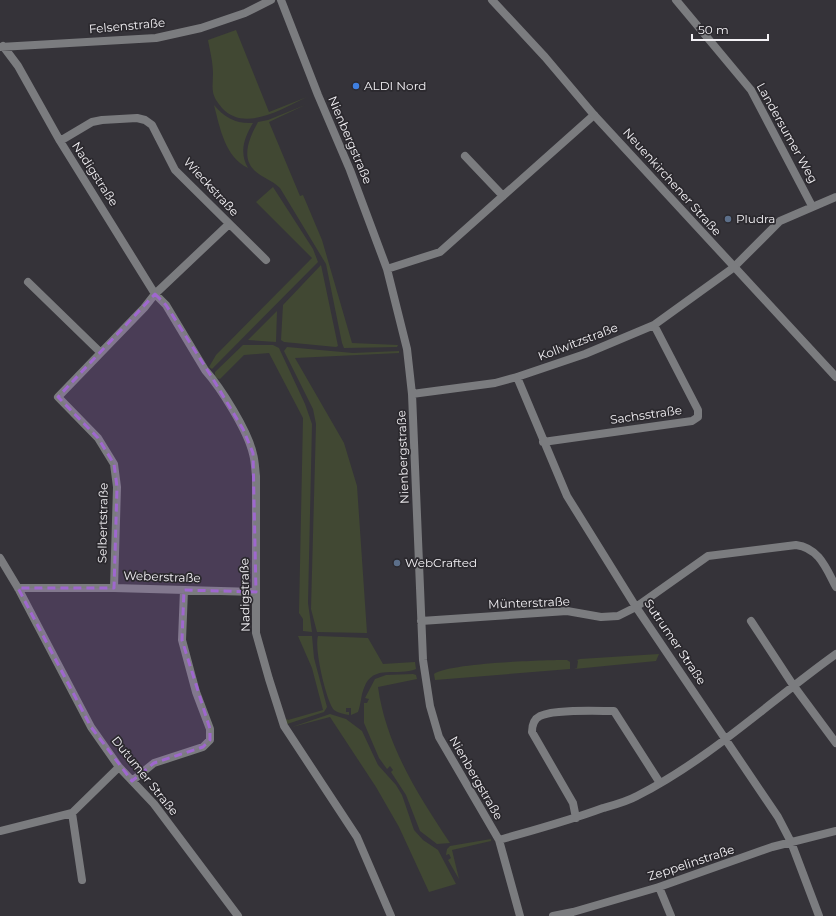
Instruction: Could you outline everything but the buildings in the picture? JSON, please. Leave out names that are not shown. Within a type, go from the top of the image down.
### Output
[{"type":"street","name":"Felsenstraße","points":[[1,46],[156,38],[201,28],[245,13],[271,0]]},
{"type":"street","name":"Nienbergstraße","points":[[280,0],[350,170],[387,269],[407,349],[412,394],[422,660],[430,706],[439,737],[499,840],[520,916]]},
{"type":"street","name":"Neuenkirchener Straße","points":[[492,0],[545,57],[594,115],[734,268],[791,326],[836,377]]},
{"type":"street","name":"Landersumer Weg","points":[[676,0],[751,90],[812,206]]},
{"type":"street","name":"Felsenstraße","points":[[1,46],[18,66]]},
{"type":"street","name":"Nadigstraße","points":[[18,66],[60,141],[155,294],[166,305],[243,429],[253,453],[256,476],[256,633],[284,726],[357,837],[391,916]]},
{"type":"street","points":[[387,269],[440,252],[594,115]]},
{"type":"street","name":"Wieckstraße","points":[[60,141],[92,122],[137,118],[145,120],[152,125],[175,170],[266,260]]},
{"type":"street","points":[[465,156],[503,196]]},
{"type":"street","name":"Kollwitzstraße","points":[[412,394],[495,383],[517,378],[585,354],[654,325],[734,268],[780,221],[836,197]]},
{"type":"street","points":[[155,294],[229,224]]},
{"type":"street","points":[[28,282],[100,352]]},
{"type":"street","name":"Selbertstraße","points":[[114,588],[117,487],[114,464],[98,438],[58,397],[144,308],[155,294]]},
{"type":"street","name":"Sachsstraße","points":[[543,442],[692,421],[698,416],[698,410],[654,325]]},
{"type":"street","name":"Sutrumer Straße","points":[[517,378],[567,496],[636,607],[778,817],[792,842],[819,916]]},
{"type":"street","name":"Münterstraße","points":[[421,621],[567,611],[601,617],[618,616],[636,607],[708,556],[796,544],[806,546],[816,553],[836,587]]},
{"type":"street","name":"Dutumer Straße","points":[[0,558],[18,588],[91,726],[119,767],[154,804],[238,916]]},
{"type":"street","name":"Weberstraße","points":[[18,588],[114,588],[256,592]]},
{"type":"street","points":[[132,781],[154,763],[203,747],[210,740],[210,729],[196,692],[182,640],[184,590]]},
{"type":"street","points":[[751,621],[793,685],[836,743]]},
{"type":"street","points":[[499,840],[576,818],[635,797],[660,783],[726,739],[793,685],[836,654]]},
{"type":"street","points":[[576,818],[573,804],[532,732],[532,725],[538,717],[550,713],[614,710],[660,783]]},
{"type":"street","points":[[0,831],[72,813],[119,767]]},
{"type":"street","points":[[72,813],[82,880]]},
{"type":"street","name":"Zeppelinstraße","points":[[553,916],[574,912],[659,887],[772,847],[836,831]]},
{"type":"street","points":[[659,887],[671,916]]},
{"type":"highlighted area","points":[[155,294],[166,305],[213,379],[243,429],[253,453],[256,592],[184,590],[182,640],[210,729],[210,740],[203,747],[154,763],[132,781],[91,727],[18,588],[114,588],[117,487],[114,464],[98,438],[58,397]]},
{"type":"green space","points":[[236,30],[269,112],[307,97],[276,112],[253,118],[242,118],[231,115],[222,108],[213,92],[213,74],[208,40]]},
{"type":"green space","points":[[214,105],[231,119],[253,123],[247,134],[243,151],[248,168],[234,157],[229,149],[221,132]]},
{"type":"green space","points":[[305,105],[269,122],[300,196],[303,195],[322,240],[352,343],[398,345],[397,347],[344,348],[326,264],[280,188],[254,170],[250,164],[247,152],[248,146],[252,133],[258,122],[268,120]]},
{"type":"green space","points":[[273,187],[313,249],[318,262],[212,369],[209,367],[216,355],[312,258],[256,202]]},
{"type":"green space","points":[[321,265],[338,346],[284,342],[281,340],[283,305]]},
{"type":"green space","points":[[277,311],[276,342],[248,340]]},
{"type":"green space","points":[[243,345],[273,345],[279,348],[305,404],[312,424],[308,603],[312,632],[303,631],[303,619],[299,613],[303,418],[269,353],[244,355],[220,379],[215,378],[215,372]]},
{"type":"green space","points":[[287,347],[353,353],[399,351],[399,353],[295,358],[344,443],[357,486],[367,633],[317,632],[311,609],[316,424],[313,409],[284,351]]},
{"type":"green space","points":[[298,636],[312,636],[314,658],[327,707],[324,712],[287,724],[285,720],[287,719],[288,720],[323,710],[312,668]]},
{"type":"green space","points":[[318,636],[368,638],[383,664],[415,662],[416,669],[402,672],[380,673],[373,676],[368,680],[364,688],[358,712],[351,715],[351,708],[346,708],[346,712],[349,712],[349,715],[339,713],[334,710],[331,705],[324,686],[319,662],[317,642]]},
{"type":"green space","points":[[659,654],[656,661],[574,669],[577,668],[577,660],[580,659]]},
{"type":"green space","points":[[567,660],[570,662],[570,669],[435,680],[434,674],[443,670],[476,665]]},
{"type":"green space","points":[[386,675],[416,675],[417,679],[378,687],[382,708],[388,729],[405,769],[426,807],[450,843],[437,844],[420,831],[406,795],[391,772],[393,770],[390,766],[387,769],[379,758],[364,723],[364,703],[367,703],[369,699],[365,698],[375,679]]},
{"type":"green space","points":[[330,714],[346,719],[362,731],[378,765],[396,785],[402,795],[414,830],[423,840],[438,850],[456,884],[429,892],[399,827],[376,787],[330,717],[292,727]]},
{"type":"green space","points":[[491,839],[491,841],[452,850],[459,879],[448,860],[451,858],[449,854],[446,855],[447,849],[450,846]]},
{"type":"place","name":"ALDI Nord","points":[[356,86]]},
{"type":"place","name":"Pludra","points":[[728,219]]},
{"type":"place","name":"WebCrafted","points":[[397,563]]}]
